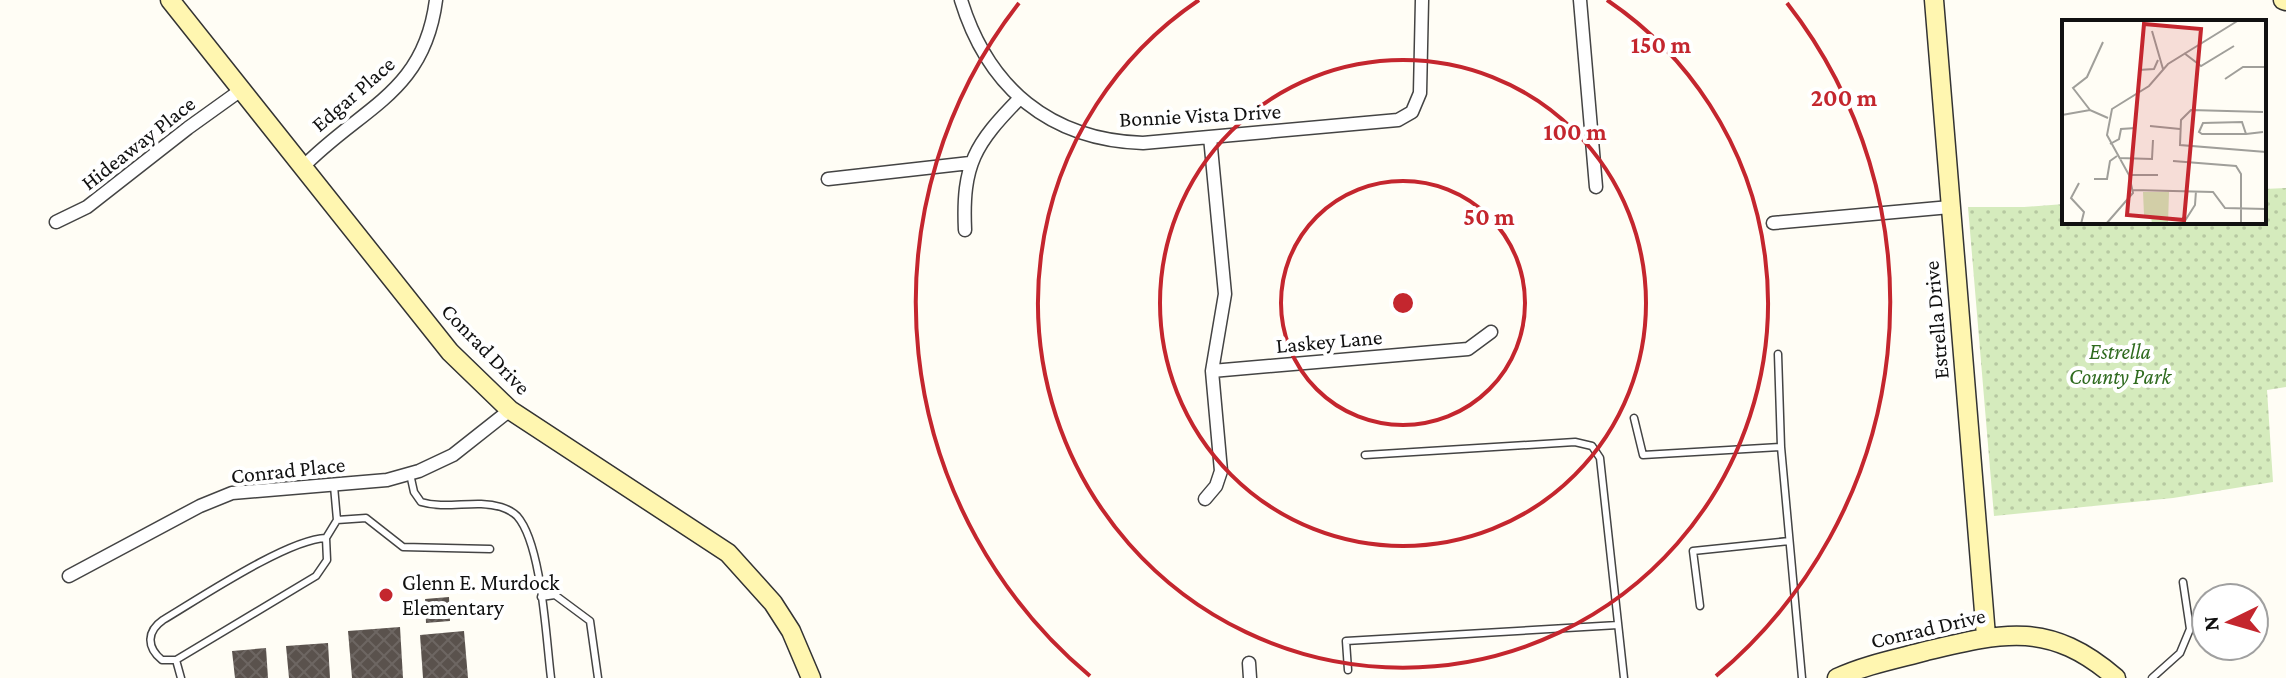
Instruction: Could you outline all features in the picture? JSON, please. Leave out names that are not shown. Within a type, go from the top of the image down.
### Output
[{"type":"street","name":"Conrad Drive","points":[[170,0],[450,352],[510,410],[728,553],[773,603],[791,631],[811,678]]},
{"type":"street","name":"Edgar Place","points":[[302,168],[320,149],[402,84],[425,47],[432,29],[436,0]]},
{"type":"street","name":"Bonnie Vista Drive","points":[[961,0],[983,53],[1020,98],[1051,120],[1105,140],[1143,143],[1398,120],[1412,112],[1420,93],[1422,0]]},
{"type":"street","points":[[1580,0],[1596,187]]},
{"type":"street","name":"Estrella Drive","points":[[1934,0],[1986,636]]},
{"type":"street","name":"Hideaway Place","points":[[56,222],[87,207],[241,90]]},
{"type":"street","points":[[965,230],[963,197],[970,163],[987,132],[1020,98]]},
{"type":"street","points":[[1205,499],[1216,486],[1221,471],[1212,371],[1225,294],[1210,137]]},
{"type":"street","points":[[828,179],[970,163]]},
{"type":"street","points":[[1773,223],[1950,207]]},
{"type":"street","name":"Laskey Lane","points":[[1212,371],[1468,349],[1491,332]]},
{"type":"street","name":"Conrad Place","points":[[69,576],[200,506],[232,493],[387,480],[410,474],[453,455],[510,410]]},
{"type":"street","name":"Conrad Drive","points":[[1837,678],[1880,663],[1986,636],[2032,636],[2056,641],[2092,657],[2116,678]]},
{"type":"street","points":[[1249,663],[1250,678]]},
{"type":"lane","points":[[1778,354],[1781,447],[1802,678]]},
{"type":"lane","points":[[1634,418],[1643,455],[1781,447]]},
{"type":"lane","points":[[1365,455],[1575,442],[1592,446],[1600,458],[1624,678]]},
{"type":"lane","points":[[410,474],[414,492],[421,502],[493,505],[519,518],[536,563],[551,678]]},
{"type":"lane","points":[[326,538],[312,538],[254,566],[156,625],[150,638],[153,652],[162,660],[176,660],[309,582],[327,560],[326,538],[337,520],[333,484]]},
{"type":"lane","points":[[337,520],[366,518],[403,547],[490,549]]},
{"type":"lane","points":[[1700,606],[1693,551],[1789,541]]},
{"type":"lane","points":[[2152,678],[2180,653],[2190,629],[2183,582]]},
{"type":"lane","points":[[541,597],[555,595],[590,621],[598,678]]},
{"type":"lane","points":[[1348,670],[1346,641],[1618,625]]},
{"type":"lane","points":[[176,660],[181,678]]},
{"type":"green space","name":"Estrella County Park","points":[[2286,188],[2286,387],[2267,390],[2273,482],[2173,498],[1994,516],[1968,207],[2062,204],[2062,224],[2266,224],[2266,189]]},
{"type":"building","points":[[449,597],[450,621],[426,623],[425,599]]},
{"type":"building","points":[[400,627],[403,678],[352,678],[348,631]]},
{"type":"building","points":[[464,631],[468,678],[423,678],[420,635]]},
{"type":"building","points":[[328,643],[330,678],[289,678],[286,646]]},
{"type":"building","points":[[266,648],[268,678],[235,678],[232,651]]},
{"type":"place","name":"Glenn E. Murdock Elementary","points":[[386,595]]}]
